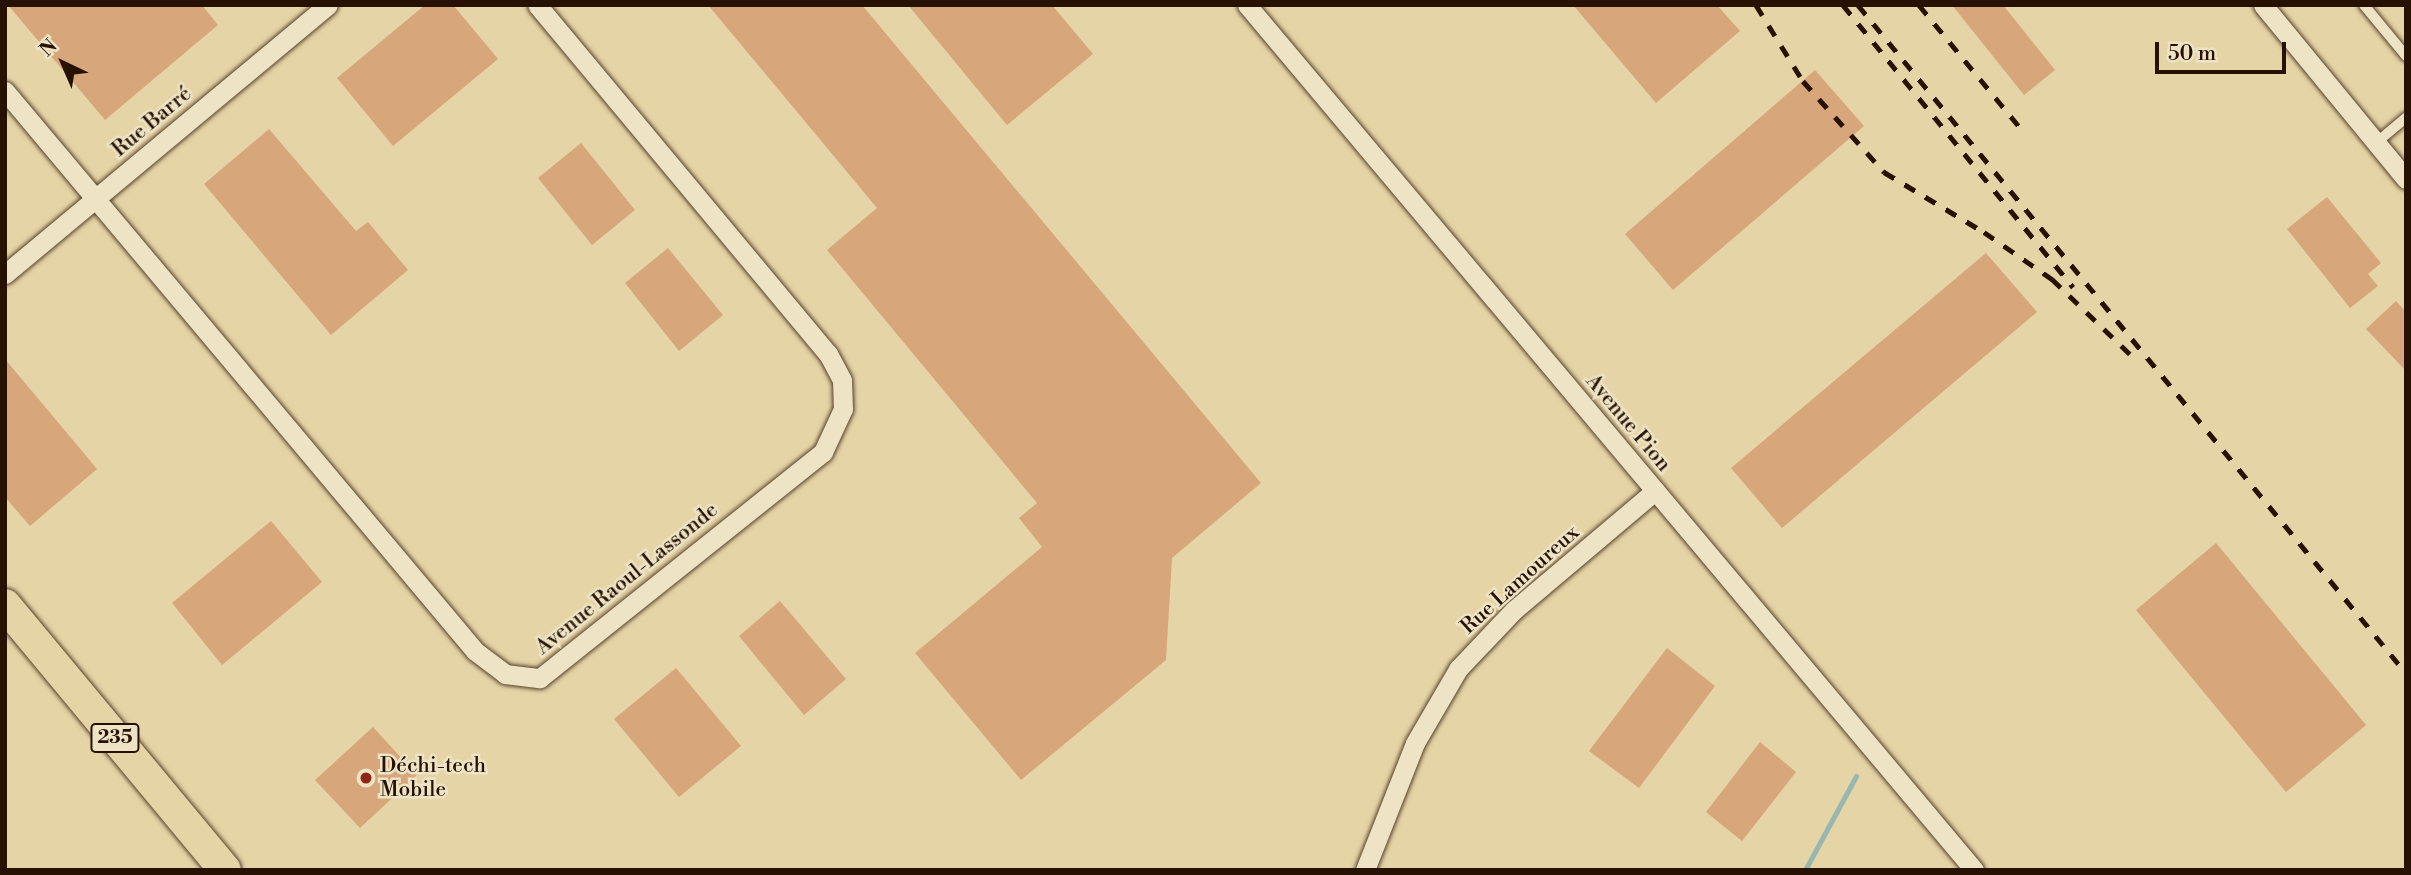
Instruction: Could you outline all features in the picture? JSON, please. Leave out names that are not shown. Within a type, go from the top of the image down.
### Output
[{"type":"main road","name":"235","points":[[5,605],[225,870]]},
{"type":"street","name":"Rue Barré","points":[[5,274],[328,5]]},
{"type":"street","name":"Avenue Raoul-Lassonde","points":[[5,91],[475,651],[505,674],[540,678],[823,452],[843,410],[842,380],[828,355],[537,5]]},
{"type":"street","name":"Avenue Pion","points":[[1247,5],[1972,869]]},
{"type":"street","points":[[2263,5],[2406,178]]},
{"type":"street","name":"Rue Lamoureux","points":[[1364,870],[1415,743],[1458,668],[1514,610],[1655,491]]},
{"type":"lane","points":[[2364,5],[2406,56]]},
{"type":"lane","points":[[2377,142],[2406,118]]},
{"type":"building","points":[[8,5],[202,5],[218,25],[105,120]]},
{"type":"building","points":[[425,5],[453,5],[498,59],[393,146],[337,78]]},
{"type":"building","points":[[708,5],[862,5],[1261,483],[1172,558],[1166,660],[1021,780],[915,653],[1042,547],[1019,518],[1037,503],[827,250],[877,208]]},
{"type":"building","points":[[908,5],[1052,5],[1093,54],[1007,125]]},
{"type":"building","points":[[1573,5],[1717,5],[1740,31],[1656,103]]},
{"type":"building","points":[[1952,5],[2003,5],[2055,70],[2024,95]]},
{"type":"building","points":[[1815,70],[1864,126],[1673,290],[1625,234]]},
{"type":"building","points":[[269,129],[356,231],[368,222],[408,270],[331,335],[204,184]]},
{"type":"building","points":[[581,143],[635,210],[592,245],[538,178]]},
{"type":"building","points":[[2327,197],[2381,263],[2368,274],[2378,286],[2350,308],[2287,229]]},
{"type":"building","points":[[668,248],[723,315],[679,351],[625,283]]},
{"type":"building","points":[[1986,253],[2037,312],[1782,528],[1731,468]]},
{"type":"building","points":[[2396,301],[2406,312],[2406,371],[2366,329]]},
{"type":"building","points":[[5,359],[97,469],[30,526],[5,497]]},
{"type":"building","points":[[271,521],[322,582],[222,665],[172,603]]},
{"type":"building","points":[[2216,543],[2366,725],[2286,792],[2136,610]]},
{"type":"building","points":[[780,601],[846,679],[804,715],[739,636]]},
{"type":"building","points":[[1667,648],[1715,686],[1639,788],[1589,751]]},
{"type":"building","points":[[676,668],[741,746],[679,797],[614,719]]},
{"type":"building","name":"Déchi-tech Mobile","points":[[373,727],[417,775],[360,828],[315,780]]},
{"type":"building","points":[[1760,742],[1796,772],[1742,841],[1706,812]]},
{"type":"waterway","points":[[1805,870],[1856,776]]},
{"type":"railway","points":[[1756,5],[1803,81],[1884,172],[1984,232],[2052,279],[2135,359]]},
{"type":"railway","points":[[1843,5],[2073,287]]},
{"type":"railway","points":[[1858,5],[2406,673]]},
{"type":"railway","points":[[1919,5],[2022,130]]},
{"type":"place","name":"Déchi-tech Mobile","points":[[366,778]]}]
